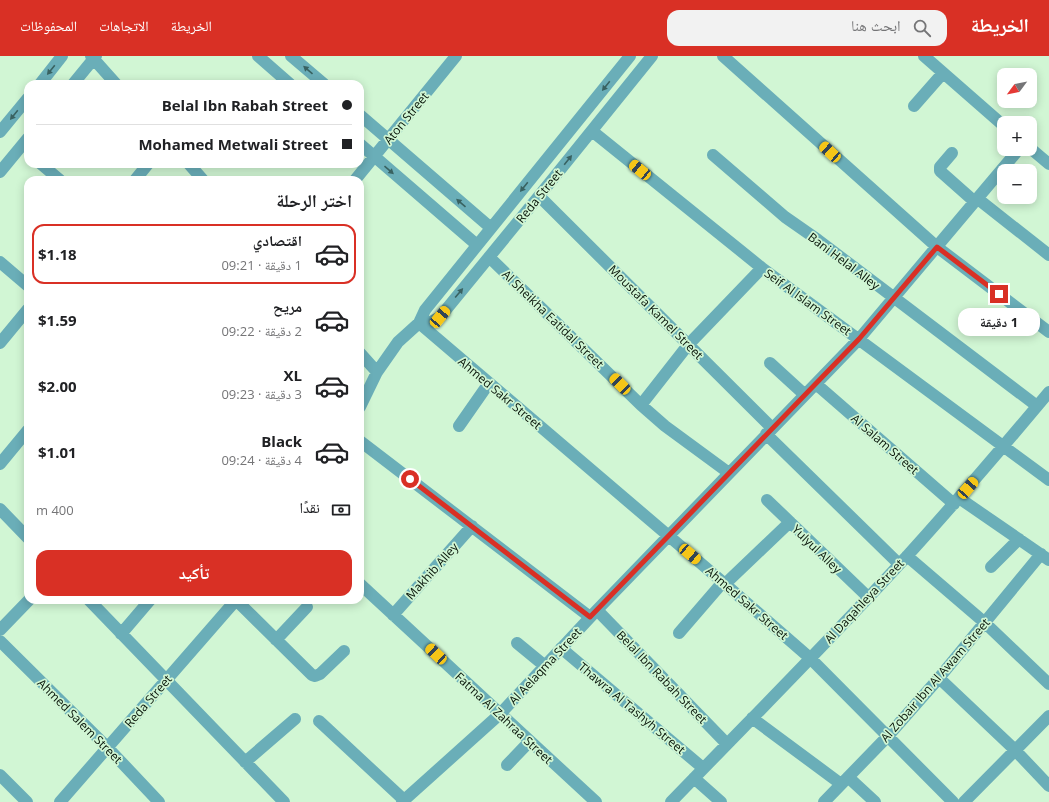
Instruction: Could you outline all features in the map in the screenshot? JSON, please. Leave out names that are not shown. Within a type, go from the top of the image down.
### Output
[{"type":"street","points":[[43,80],[62,56]]},
{"type":"street","points":[[258,56],[276,79]]},
{"type":"street","points":[[291,56],[319,80]]},
{"type":"street","name":"Aton Street","points":[[358,176],[456,56]]},
{"type":"street","name":"Reda Street","points":[[364,399],[377,372],[398,342],[419,323],[425,310],[630,56]]},
{"type":"street","name":"Reda Street","points":[[419,323],[429,323],[440,317],[652,56]]},
{"type":"street","points":[[723,56],[937,247],[1049,332]]},
{"type":"street","points":[[924,56],[997,120]]},
{"type":"street","points":[[76,80],[94,57],[113,80]]},
{"type":"street","points":[[914,106],[943,73]]},
{"type":"street","points":[[0,132],[24,103]]},
{"type":"street","points":[[364,118],[491,228]]},
{"type":"street","name":"Seif Al Islam Street","points":[[592,131],[762,268],[1049,480]]},
{"type":"street","points":[[364,147],[477,245]]},
{"type":"street","points":[[0,172],[24,148]]},
{"type":"street","points":[[952,153],[940,167],[940,171],[1049,255]]},
{"type":"street","points":[[1037,154],[1049,164]]},
{"type":"street","name":"Bani Helal Alley","points":[[713,155],[785,217],[818,240],[1037,406]]},
{"type":"street","name":"Al Aelaqma Street","points":[[403,801],[500,714],[594,613],[859,339],[1013,156]]},
{"type":"street","points":[[46,168],[55,176]]},
{"type":"street","points":[[138,176],[145,168]]},
{"type":"street","name":"Moustafa Kamel Street","points":[[539,196],[688,345],[769,431],[903,560],[984,622],[1049,684]]},
{"type":"street","name":"Al Sheikha Eatidal Street","points":[[489,257],[641,405],[665,426],[729,473]]},
{"type":"street","points":[[0,262],[24,283]]},
{"type":"street","points":[[641,405],[688,345],[762,268]]},
{"type":"street","points":[[0,343],[24,314]]},
{"type":"street","name":"Ahmed Sakr Street","points":[[419,323],[810,658],[953,802]]},
{"type":"street","points":[[364,357],[377,372]]},
{"type":"street","points":[[770,364],[805,395]]},
{"type":"street","points":[[459,426],[489,383]]},
{"type":"street","name":"Al Salam Street","points":[[816,384],[956,501],[1019,539],[1045,557]]},
{"type":"street","name":"Al Daqahleya Street","points":[[671,802],[903,560],[956,501],[1049,392]]},
{"type":"street","points":[[0,464],[24,435]]},
{"type":"street","name":"Belal Ibn Rabah Street","points":[[364,444],[472,526],[594,613],[727,744]]},
{"type":"street","name":"Yulyul Alley","points":[[767,500],[868,597]]},
{"type":"street","points":[[0,509],[24,534]]},
{"type":"street","points":[[679,633],[724,583],[790,522]]},
{"type":"street","name":"Makhib Alley","points":[[393,615],[472,526]]},
{"type":"street","points":[[991,567],[1019,539]]},
{"type":"street","name":"Al Zobair Ibn Al Awam Street","points":[[824,802],[888,736],[939,678],[984,622],[1045,557]]},
{"type":"street","name":"Fatma Al Zahraa Street","points":[[364,588],[596,802]]},
{"type":"street","points":[[0,630],[25,604]]},
{"type":"street","points":[[93,604],[284,802]]},
{"type":"street","points":[[121,634],[147,604]]},
{"type":"street","name":"Reda Street","points":[[60,802],[233,604]]},
{"type":"street","points":[[240,604],[312,675],[315,676],[320,674],[344,651]]},
{"type":"street","points":[[276,640],[307,608]]},
{"type":"street","name":"Ahmed Salem Street","points":[[0,641],[108,748],[159,802]]},
{"type":"street","points":[[517,643],[545,666]]},
{"type":"street","name":"Thawra Al Tashyh Street","points":[[561,648],[703,768]]},
{"type":"street","points":[[939,678],[1016,750],[1049,786]]},
{"type":"street","points":[[964,802],[1049,716]]},
{"type":"street","points":[[752,718],[875,802]]},
{"type":"street","points":[[245,762],[295,719]]},
{"type":"street","points":[[319,721],[403,801]]},
{"type":"street","points":[[507,765],[530,741]]},
{"type":"street","points":[[0,775],[27,802]]},
{"type":"street","points":[[694,778],[721,802]]},
{"type":"route","points":[[410,479],[590,617],[859,339],[937,247],[999,294]]}]
